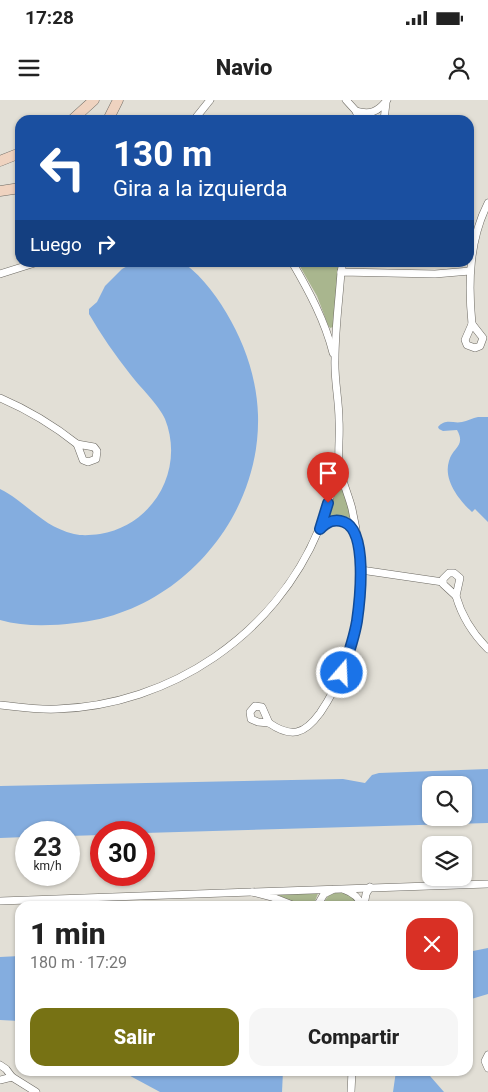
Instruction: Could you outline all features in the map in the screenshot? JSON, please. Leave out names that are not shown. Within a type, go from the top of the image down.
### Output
[{"type":"street","points":[[78,115],[94,100]]},
{"type":"street","points":[[110,115],[118,100]]},
{"type":"street","points":[[198,115],[210,100]]},
{"type":"street","points":[[346,100],[357,115]]},
{"type":"street","points":[[356,111],[374,112],[381,108],[387,100]]},
{"type":"street","points":[[385,115],[387,100]]},
{"type":"street","points":[[0,161],[15,155]]},
{"type":"street","points":[[0,191],[15,189]]},
{"type":"street","points":[[474,249],[477,233],[488,203]]},
{"type":"street","points":[[0,274],[22,267]]},
{"type":"street","points":[[295,267],[308,289],[319,314],[335,360]]},
{"type":"street","points":[[0,705],[55,709],[87,707],[122,700],[152,691],[194,671],[229,648],[251,629],[272,606],[305,558],[320,529],[339,464],[340,421],[335,360],[342,267]]},
{"type":"street","points":[[471,267],[472,324]]},
{"type":"street","points":[[342,272],[435,274],[470,270]]},
{"type":"street","points":[[0,398],[35,415],[61,431],[77,444]]},
{"type":"street","points":[[269,722],[287,732],[298,732],[306,728],[317,717],[331,697],[352,644],[357,621],[361,570],[352,510],[339,464]]},
{"type":"street","points":[[320,529],[326,523],[341,521],[350,524],[356,534]]},
{"type":"street","points":[[361,570],[443,582]]},
{"type":"street","points":[[456,596],[460,584],[459,576],[449,573],[444,576],[443,582],[446,588],[456,596],[467,624],[488,650]]},
{"type":"street","points":[[0,901],[488,884]]},
{"type":"street","points":[[364,901],[370,887]]},
{"type":"street","points":[[320,901],[324,894],[340,889],[353,893],[360,901]]},
{"type":"street","points":[[252,892],[282,901]]},
{"type":"street","points":[[488,1055],[485,1061],[488,1068]]},
{"type":"street","points":[[0,1066],[6,1069],[12,1077],[36,1092]]},
{"type":"street","points":[[351,1092],[352,1076]]},
{"type":"street","points":[[0,1080],[12,1077]]},
{"type":"green space","points":[[300,267],[339,267],[333,327],[330,328],[328,325],[317,296]]},
{"type":"green space","points":[[337,482],[341,482],[351,517],[349,518],[340,515],[331,517],[329,515]]},
{"type":"green space","points":[[319,891],[315,901],[291,901],[276,894]]},
{"type":"green space","points":[[341,891],[353,896],[356,901],[325,901],[329,895]]},
{"type":"water","points":[[126,267],[189,267],[198,275],[216,297],[237,332],[253,378],[258,415],[255,453],[245,490],[229,524],[206,554],[179,580],[147,601],[113,615],[75,623],[37,625],[18,624],[0,620],[0,489],[52,526],[74,534],[93,535],[119,529],[136,519],[150,507],[160,492],[167,475],[171,457],[170,438],[165,419],[98,330],[89,314],[89,309],[97,302],[105,286]]},
{"type":"water","points":[[478,417],[488,417],[488,522],[475,509],[472,512],[453,489],[448,475],[448,468],[451,456],[460,440],[459,435],[457,430],[443,431],[438,427],[444,423],[462,422]]},
{"type":"water","points":[[488,769],[488,823],[472,823],[472,776],[422,776],[422,825],[155,833],[155,821],[90,821],[90,835],[80,836],[80,821],[15,821],[15,837],[0,838],[0,786],[343,779],[365,783],[372,775],[379,773]]},
{"type":"water","points":[[488,948],[488,994],[473,998],[473,951]]},
{"type":"water","points":[[15,956],[15,1021],[0,1020],[0,957]]},
{"type":"water","points":[[130,1076],[283,1076],[282,1092],[160,1092]]},
{"type":"water","points":[[395,1076],[430,1076],[444,1092],[393,1092]]},
{"type":"route","points":[[328,503],[320,529],[326,523],[332,521],[350,524],[356,534],[361,570],[357,621],[352,644],[342,673]]}]
